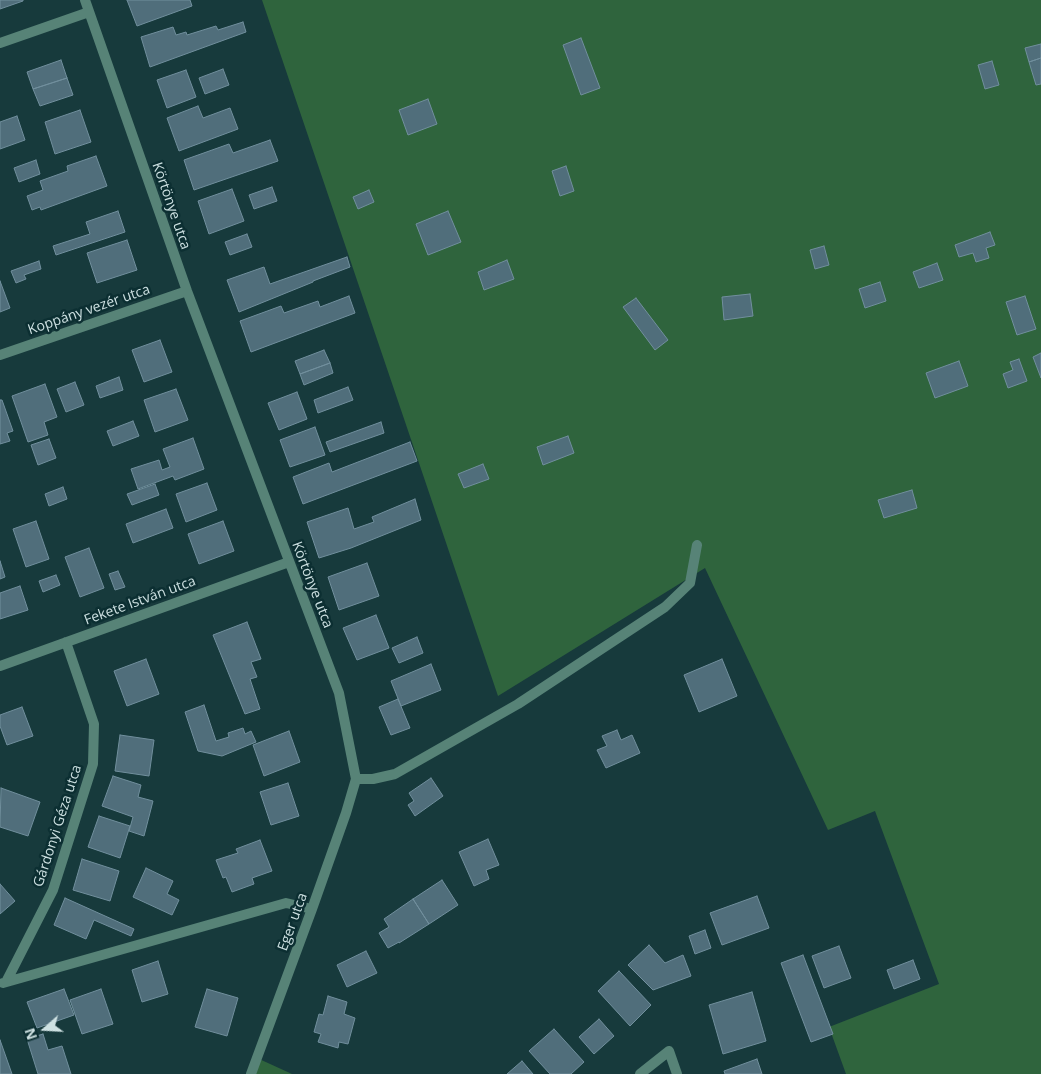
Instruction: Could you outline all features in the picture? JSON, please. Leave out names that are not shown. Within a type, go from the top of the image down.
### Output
[{"type":"street","name":"Körtönye utca","points":[[84,0],[187,291],[339,693],[356,779]]},
{"type":"street","points":[[0,43],[89,12]]},
{"type":"street","name":"Koppány vezér utca","points":[[0,355],[187,291]]},
{"type":"street","points":[[356,779],[373,779],[395,774],[518,704],[665,607],[690,583],[697,545]]},
{"type":"street","name":"Fekete István utca","points":[[0,666],[289,562]]},
{"type":"street","name":"Gárdonyi Géza utca","points":[[3,983],[54,890],[93,764],[94,724],[66,642]]},
{"type":"street","name":"Eger utca","points":[[251,1074],[312,909],[356,779]]},
{"type":"street","name":"Gárdonyi Géza utca","points":[[3,983],[286,903],[312,909]]},
{"type":"street","points":[[640,1074],[670,1052],[678,1074]]},
{"type":"green space","points":[[262,0],[1041,0],[1041,1074],[846,1074],[829,1027],[939,984],[875,811],[828,830],[705,568],[498,696]]},
{"type":"green space","points":[[257,1058],[292,1074],[251,1074]]},
{"type":"building","points":[[0,0],[23,0],[23,1],[0,9]]},
{"type":"building","points":[[127,0],[190,0],[192,6],[137,26]]},
{"type":"building","points":[[243,22],[246,32],[150,67],[141,37],[173,27],[176,35],[186,32],[187,35],[216,26],[218,30]]},
{"type":"building","points":[[581,38],[600,88],[581,95],[563,45]]},
{"type":"building","points":[[1041,44],[1041,58],[1029,62],[1025,48]]},
{"type":"building","points":[[1041,58],[1041,84],[1036,85],[1029,62]]},
{"type":"building","points":[[61,60],[67,78],[33,89],[27,72]]},
{"type":"building","points":[[992,61],[999,85],[985,89],[978,65]]},
{"type":"building","points":[[223,69],[229,85],[205,94],[199,78]]},
{"type":"building","points":[[186,70],[196,97],[167,108],[157,80]]},
{"type":"building","points":[[67,78],[73,95],[40,106],[33,89]]},
{"type":"building","points":[[428,99],[437,124],[408,135],[399,110]]},
{"type":"building","points":[[198,106],[203,118],[230,108],[238,129],[179,151],[167,118]]},
{"type":"building","points":[[80,110],[91,142],[55,154],[45,122]]},
{"type":"building","points":[[17,116],[25,140],[0,149],[0,122]]},
{"type":"building","points":[[270,140],[278,161],[194,190],[184,160],[229,144],[233,153]]},
{"type":"building","points":[[96,156],[107,186],[41,210],[40,207],[32,210],[27,196],[43,190],[40,181],[68,171],[67,166]]},
{"type":"building","points":[[36,160],[40,174],[19,182],[14,168]]},
{"type":"building","points":[[566,166],[574,191],[560,196],[552,171]]},
{"type":"building","points":[[272,187],[277,201],[254,209],[249,195]]},
{"type":"building","points":[[232,189],[244,221],[209,234],[198,201]]},
{"type":"building","points":[[369,190],[374,202],[358,209],[353,197]]},
{"type":"building","points":[[118,211],[125,232],[56,255],[53,246],[90,234],[86,222]]},
{"type":"building","points":[[448,211],[461,242],[428,255],[416,224]]},
{"type":"building","points":[[990,232],[995,245],[986,248],[989,258],[976,262],[973,253],[959,257],[955,245]]},
{"type":"building","points":[[247,234],[252,247],[230,255],[225,242]]},
{"type":"building","points":[[127,240],[137,270],[97,283],[87,253]]},
{"type":"building","points":[[824,246],[829,265],[815,269],[810,250]]},
{"type":"building","points":[[347,257],[350,267],[239,312],[227,280],[264,267],[270,284]]},
{"type":"building","points":[[507,260],[514,279],[484,290],[478,272]]},
{"type":"building","points":[[39,261],[41,269],[24,275],[26,279],[16,283],[11,271]]},
{"type":"building","points":[[937,263],[943,280],[919,288],[913,272]]},
{"type":"building","points":[[0,281],[10,308],[0,312]]},
{"type":"building","points":[[880,282],[886,301],[865,308],[859,289]]},
{"type":"building","points":[[750,294],[753,316],[724,320],[722,297]]},
{"type":"building","points":[[349,296],[355,313],[251,352],[240,321],[281,306],[284,313],[318,301],[320,307]]},
{"type":"building","points":[[1025,296],[1036,329],[1017,335],[1006,302]]},
{"type":"building","points":[[636,298],[668,340],[655,350],[623,307]]},
{"type":"building","points":[[160,340],[172,372],[144,382],[132,350]]},
{"type":"building","points":[[324,350],[330,363],[300,374],[295,361]]},
{"type":"building","points":[[1041,353],[1041,378],[1033,357]]},
{"type":"building","points":[[1019,359],[1027,381],[1008,388],[1003,374],[1013,370],[1010,362]]},
{"type":"building","points":[[959,361],[968,386],[935,398],[926,373]]},
{"type":"building","points":[[330,363],[333,373],[304,385],[300,374]]},
{"type":"building","points":[[119,377],[123,390],[100,398],[96,386]]},
{"type":"building","points":[[75,382],[84,405],[66,412],[57,389]]},
{"type":"building","points":[[45,384],[57,417],[44,422],[48,435],[28,442],[12,396]]},
{"type":"building","points":[[348,387],[353,400],[318,413],[314,400]]},
{"type":"building","points":[[176,389],[188,420],[155,432],[144,400]]},
{"type":"building","points":[[297,392],[307,419],[279,430],[268,403]]},
{"type":"building","points":[[0,400],[2,400],[13,431],[7,433],[10,441],[0,444]]},
{"type":"building","points":[[133,421],[139,436],[113,446],[107,431]]},
{"type":"building","points":[[381,422],[384,433],[330,452],[326,442]]},
{"type":"building","points":[[315,427],[325,455],[290,467],[280,440]]},
{"type":"building","points":[[568,436],[574,453],[543,465],[537,447]]},
{"type":"building","points":[[193,438],[204,469],[175,480],[173,476],[138,489],[131,469],[159,460],[162,470],[170,467],[163,449]]},
{"type":"building","points":[[49,439],[56,458],[38,465],[31,445]]},
{"type":"building","points":[[410,442],[417,461],[303,504],[293,477],[329,463],[332,472]]},
{"type":"building","points":[[483,464],[489,479],[464,488],[458,474]]},
{"type":"building","points":[[207,483],[217,510],[186,522],[176,494]]},
{"type":"building","points":[[155,484],[159,495],[132,505],[127,494]]},
{"type":"building","points":[[63,487],[67,499],[49,506],[45,494]]},
{"type":"building","points":[[912,490],[917,508],[884,518],[878,500]]},
{"type":"building","points":[[415,499],[421,520],[351,548],[319,558],[307,522],[348,508],[354,529],[374,522],[372,517]]},
{"type":"building","points":[[166,509],[173,528],[133,543],[126,524]]},
{"type":"building","points":[[36,521],[49,559],[26,567],[13,529]]},
{"type":"building","points":[[223,521],[234,551],[199,564],[188,534]]},
{"type":"building","points":[[89,548],[104,588],[80,597],[65,557]]},
{"type":"building","points":[[0,561],[5,577],[0,579]]},
{"type":"building","points":[[367,563],[379,596],[339,610],[328,577]]},
{"type":"building","points":[[118,571],[125,587],[115,590],[109,574]]},
{"type":"building","points":[[56,575],[60,585],[43,592],[39,581]]},
{"type":"building","points":[[20,586],[28,610],[0,619],[0,593]]},
{"type":"building","points":[[376,615],[389,648],[357,660],[343,628]]},
{"type":"building","points":[[247,622],[261,659],[251,662],[257,677],[250,679],[260,709],[245,714],[213,635]]},
{"type":"building","points":[[417,637],[423,653],[399,663],[392,648]]},
{"type":"building","points":[[146,659],[159,694],[127,706],[114,671]]},
{"type":"building","points":[[722,659],[737,696],[699,712],[684,675]]},
{"type":"building","points":[[431,664],[441,690],[401,706],[391,681]]},
{"type":"building","points":[[398,699],[410,728],[391,735],[379,707]]},
{"type":"building","points":[[204,705],[216,741],[229,737],[228,733],[243,728],[245,734],[251,731],[256,742],[222,756],[198,751],[185,712]]},
{"type":"building","points":[[22,707],[33,736],[7,745],[0,726],[0,715]]},
{"type":"building","points":[[617,730],[621,740],[632,735],[640,753],[606,768],[597,750],[607,746],[602,736]]},
{"type":"building","points":[[289,731],[300,762],[264,776],[253,745]]},
{"type":"building","points":[[120,735],[154,740],[149,776],[115,771]]},
{"type":"building","points":[[113,776],[141,785],[138,797],[153,801],[144,836],[129,831],[133,817],[102,806]]},
{"type":"building","points":[[431,778],[443,796],[415,816],[408,805],[414,801],[409,793]]},
{"type":"building","points":[[288,783],[299,816],[271,825],[260,792]]},
{"type":"building","points":[[1,788],[40,802],[28,836],[0,827]]},
{"type":"building","points":[[99,816],[130,826],[120,858],[88,847]]},
{"type":"building","points":[[488,839],[499,865],[486,870],[489,879],[474,886],[459,852]]},
{"type":"building","points":[[260,840],[272,871],[252,878],[254,884],[232,892],[226,877],[223,878],[216,860],[238,853],[236,849]]},
{"type":"building","points":[[82,859],[119,871],[110,901],[73,890]]},
{"type":"building","points":[[146,868],[173,881],[167,894],[179,900],[172,915],[133,897]]},
{"type":"building","points":[[442,880],[458,905],[429,924],[413,899]]},
{"type":"building","points":[[0,884],[15,901],[0,914]]},
{"type":"building","points":[[757,896],[769,928],[722,945],[710,913]]},
{"type":"building","points":[[65,898],[134,929],[131,936],[94,920],[86,939],[54,925]]},
{"type":"building","points":[[413,899],[429,924],[388,948],[379,933],[389,927],[384,919]]},
{"type":"building","points":[[705,930],[711,948],[695,954],[689,936]]},
{"type":"building","points":[[649,945],[665,963],[683,955],[691,976],[653,990],[628,965]]},
{"type":"building","points":[[839,946],[851,978],[824,988],[812,956]]},
{"type":"building","points":[[366,951],[377,973],[347,987],[337,965]]},
{"type":"building","points":[[803,955],[833,1034],[811,1042],[781,963]]},
{"type":"building","points":[[913,960],[920,979],[894,989],[887,970]]},
{"type":"building","points":[[158,961],[168,994],[142,1002],[132,970]]},
{"type":"building","points":[[619,971],[651,1005],[630,1026],[598,991]]},
{"type":"building","points":[[64,989],[74,1015],[37,1028],[27,1002]]},
{"type":"building","points":[[101,989],[113,1024],[82,1034],[70,1000]]},
{"type":"building","points":[[207,989],[238,998],[227,1036],[195,1027]]},
{"type":"building","points":[[752,992],[766,1041],[723,1054],[709,1005]]},
{"type":"building","points":[[328,996],[347,1002],[344,1014],[355,1018],[348,1044],[339,1042],[338,1048],[318,1042],[321,1034],[314,1032],[319,1014],[323,1015]]},
{"type":"building","points":[[599,1019],[614,1036],[594,1054],[579,1037]]},
{"type":"building","points":[[554,1029],[584,1062],[571,1074],[550,1074],[529,1051]]},
{"type":"building","points":[[43,1034],[48,1050],[62,1046],[71,1074],[38,1074],[27,1039]]},
{"type":"building","points":[[0,1040],[12,1074],[0,1074]]},
{"type":"building","points":[[757,1059],[762,1074],[725,1074],[724,1071]]},
{"type":"building","points":[[522,1061],[533,1074],[507,1074]]}]
